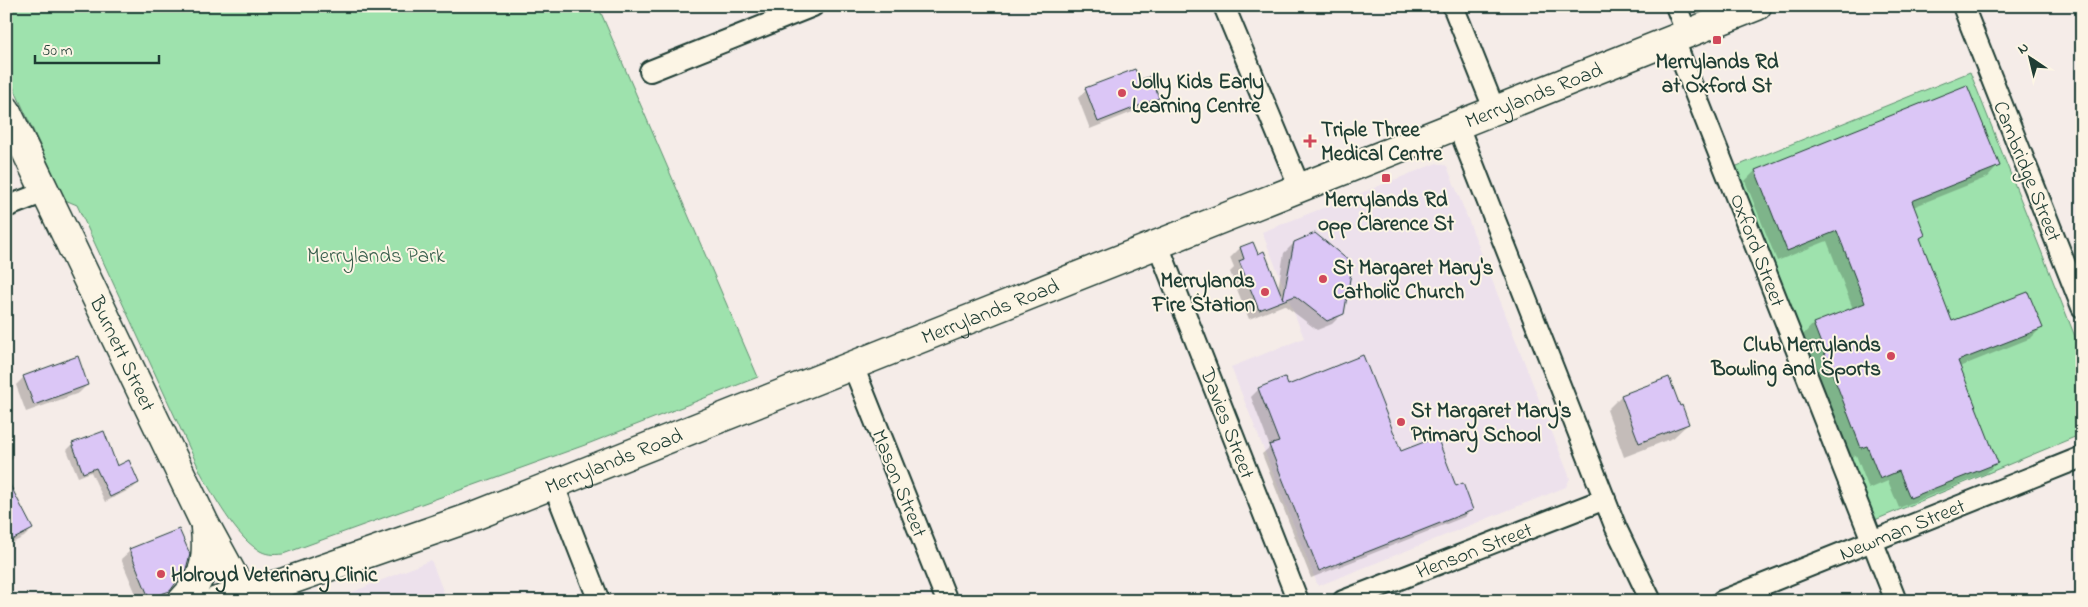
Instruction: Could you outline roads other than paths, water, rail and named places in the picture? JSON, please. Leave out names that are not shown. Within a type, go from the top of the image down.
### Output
[{"type":"main road","name":"Merrylands Road","points":[[217,601],[245,598],[432,532],[554,486],[1757,6]]},
{"type":"main road","name":"Burnett Street","points":[[6,110],[205,524],[245,598]]},
{"type":"main road","points":[[182,601],[192,591],[205,563],[207,551],[205,524]]},
{"type":"street","points":[[650,71],[813,6]]},
{"type":"street","points":[[1224,6],[1300,188]]},
{"type":"street","points":[[1453,6],[1495,111]]},
{"type":"street","name":"Oxford Street","points":[[1676,6],[1680,37],[1896,601]]},
{"type":"street","name":"Cambridge Street","points":[[1963,6],[2082,307]]},
{"type":"street","points":[[1458,126],[1623,544],[1650,601]]},
{"type":"street","points":[[6,207],[45,192]]},
{"type":"street","name":"Davies Street","points":[[1158,245],[1298,601]]},
{"type":"street","name":"Mason Street","points":[[854,366],[948,601]]},
{"type":"street","name":"Newman Street","points":[[1722,601],[2082,457]]},
{"type":"street","points":[[554,486],[599,601]]},
{"type":"street","name":"Henson Street","points":[[1343,601],[1605,499]]},
{"type":"place","name":"Merrylands Rd at Oxford St","points":[[1717,40]]},
{"type":"place","name":"Jolly Kids Early Learning Centre","points":[[1122,93]]},
{"type":"place","name":"Triple Three Medical Centre","points":[[1310,141]]},
{"type":"place","name":"Merrylands Rd opp Clarence St","points":[[1386,178]]},
{"type":"place","name":"St Margaret Mary's Catholic Church","points":[[1323,279]]},
{"type":"place","name":"Merrylands Fire Station","points":[[1265,292]]},
{"type":"place","name":"Club Merrylands Bowling and Sports","points":[[1891,356]]},
{"type":"place","name":"St Margaret Mary's Primary School","points":[[1401,422]]},
{"type":"place","name":"Holroyd Veterinary Clinic","points":[[161,574]]},
{"type":"park label","name":"Merrylands Park","points":[[376,255]]}]
